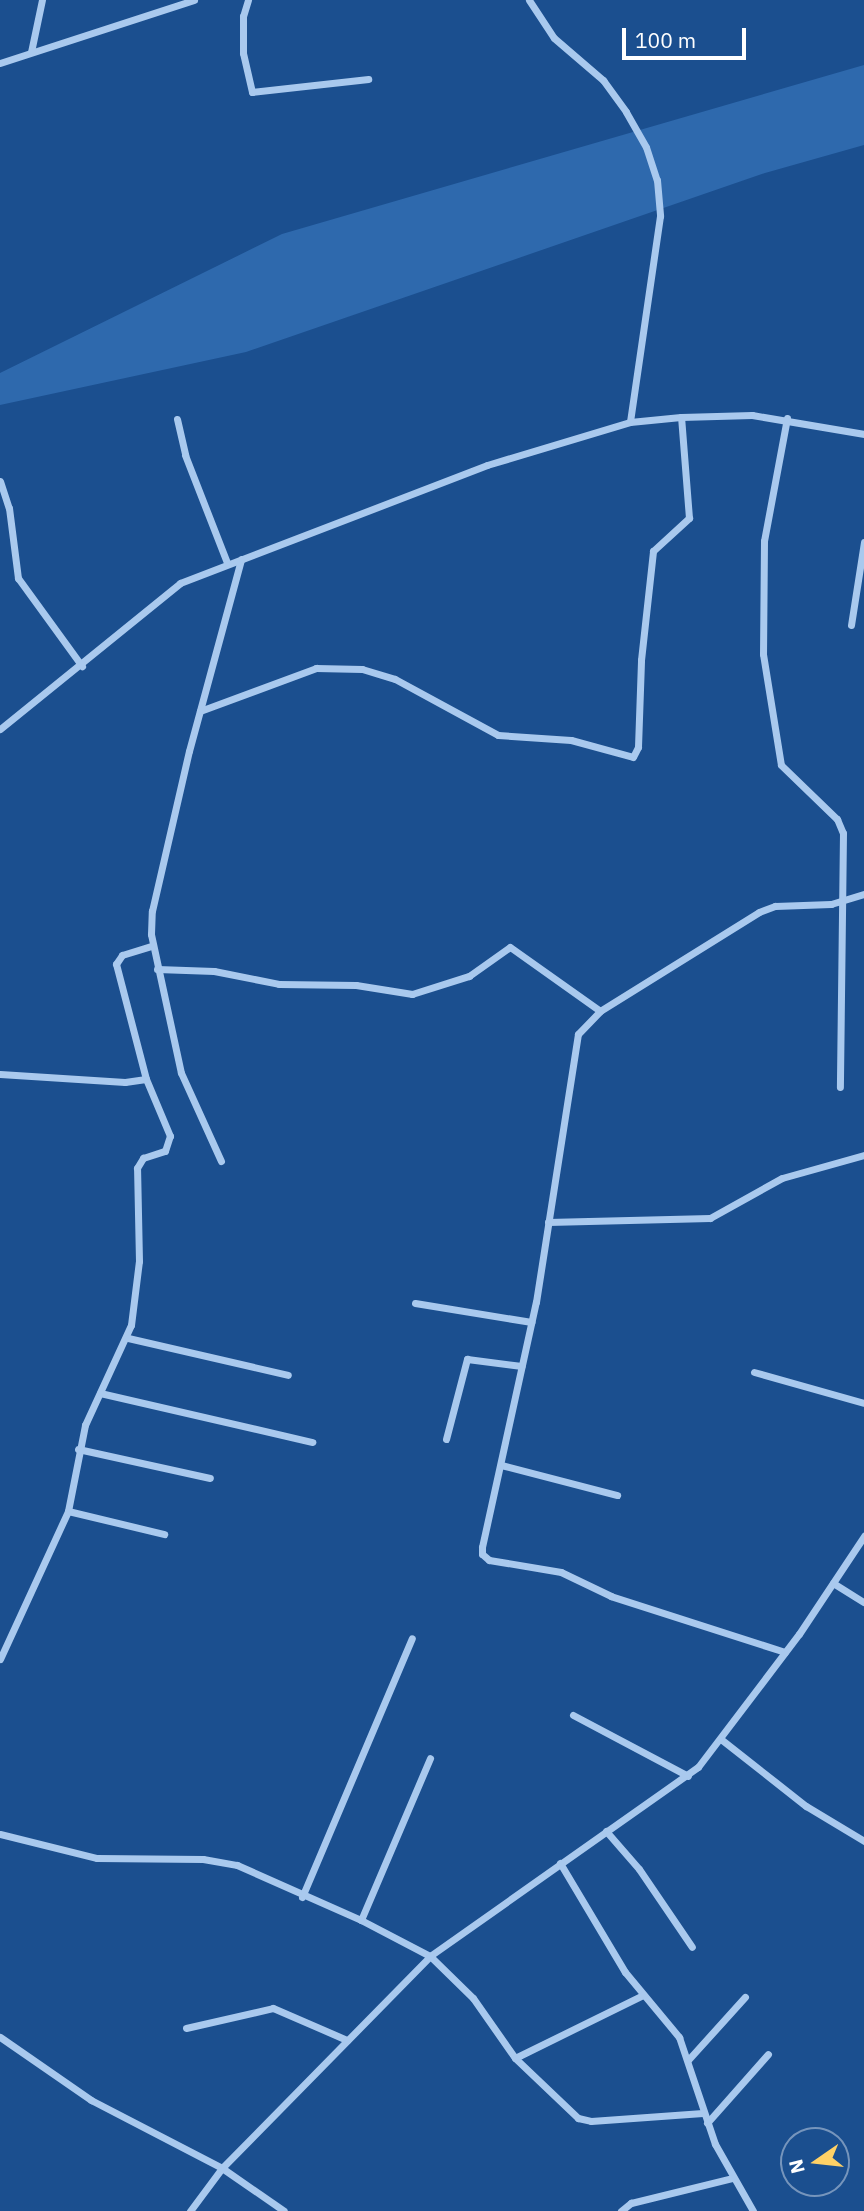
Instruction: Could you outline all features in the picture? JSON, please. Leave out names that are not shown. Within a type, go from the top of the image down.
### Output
[{"type":"street","points":[[31,52],[42,0]]},
{"type":"street","points":[[0,63],[194,0]]},
{"type":"street","points":[[248,0],[243,16],[243,53],[251,92],[368,79]]},
{"type":"street","points":[[529,0],[554,38],[603,80],[626,112],[646,147],[657,180],[660,216],[630,422]]},
{"type":"street","points":[[200,711],[316,668],[362,669],[395,679],[498,735],[571,740],[633,757],[638,747],[641,660],[653,551],[689,518],[681,417]]},
{"type":"street","points":[[0,729],[82,666],[180,583],[226,564],[290,544],[487,465],[630,422],[681,417],[786,418],[864,434]]},
{"type":"street","points":[[786,418],[764,541],[767,693],[781,765],[837,819],[843,833],[841,1087]]},
{"type":"street","points":[[177,419],[185,455],[226,564]]},
{"type":"street","points":[[0,481],[9,508],[18,578],[82,666]]},
{"type":"street","points":[[850,625],[864,542]]},
{"type":"street","points":[[221,1161],[181,1073],[152,946],[152,911],[200,711],[241,559]]},
{"type":"street","points":[[785,1652],[611,1596],[561,1572],[489,1560],[482,1555],[482,1547],[531,1322],[578,1034],[600,1011],[759,912],[775,906],[844,900],[864,894]]},
{"type":"street","points":[[0,1659],[68,1511],[78,1449],[100,1393],[128,1338],[139,1261],[137,1168],[143,1158],[170,1145],[146,1079],[116,964],[122,955],[152,946]]},
{"type":"street","points":[[157,969],[214,971],[279,984],[356,985],[412,994],[468,976],[510,947],[600,1011]]},
{"type":"street","points":[[0,1074],[125,1082],[146,1079]]},
{"type":"street","points":[[548,1222],[710,1218],[782,1178],[864,1155]]},
{"type":"street","points":[[415,1303],[531,1322]]},
{"type":"street","points":[[128,1338],[288,1375]]},
{"type":"street","points":[[446,1439],[467,1359],[522,1367]]},
{"type":"street","points":[[754,1372],[864,1403]]},
{"type":"street","points":[[100,1393],[312,1442]]},
{"type":"street","points":[[78,1449],[210,1478]]},
{"type":"street","points":[[501,1465],[617,1495]]},
{"type":"street","points":[[68,1511],[164,1534]]},
{"type":"street","points":[[190,2211],[222,2168],[430,1956],[688,1776],[722,1740],[834,1583],[864,1536]]},
{"type":"street","points":[[834,1583],[864,1602]]},
{"type":"street","points":[[302,1896],[412,1637]]},
{"type":"street","points":[[573,1716],[688,1776]]},
{"type":"street","points":[[722,1740],[806,1807],[864,1841]]},
{"type":"street","points":[[361,1920],[430,1758]]},
{"type":"street","points":[[606,1831],[639,1869],[692,1947]]},
{"type":"street","points":[[0,1834],[83,1856],[203,1859],[237,1865],[361,1920],[430,1956],[473,1998],[515,2058],[579,2118],[591,2122],[703,2113]]},
{"type":"street","points":[[560,1863],[643,1995],[671,2024],[688,2060],[707,2123],[733,2178],[753,2211]]},
{"type":"street","points":[[515,2058],[643,1995]]},
{"type":"street","points":[[688,2060],[745,1997]]},
{"type":"street","points":[[186,2028],[273,2008],[347,2040]]},
{"type":"street","points":[[0,2037],[91,2100],[222,2168],[285,2211]]},
{"type":"street","points":[[707,2123],[768,2053]]},
{"type":"street","points":[[621,2211],[631,2203],[733,2178]]},
{"type":"shaded area","points":[[864,65],[864,145],[765,173],[246,352],[0,405],[0,373],[282,234]]}]
